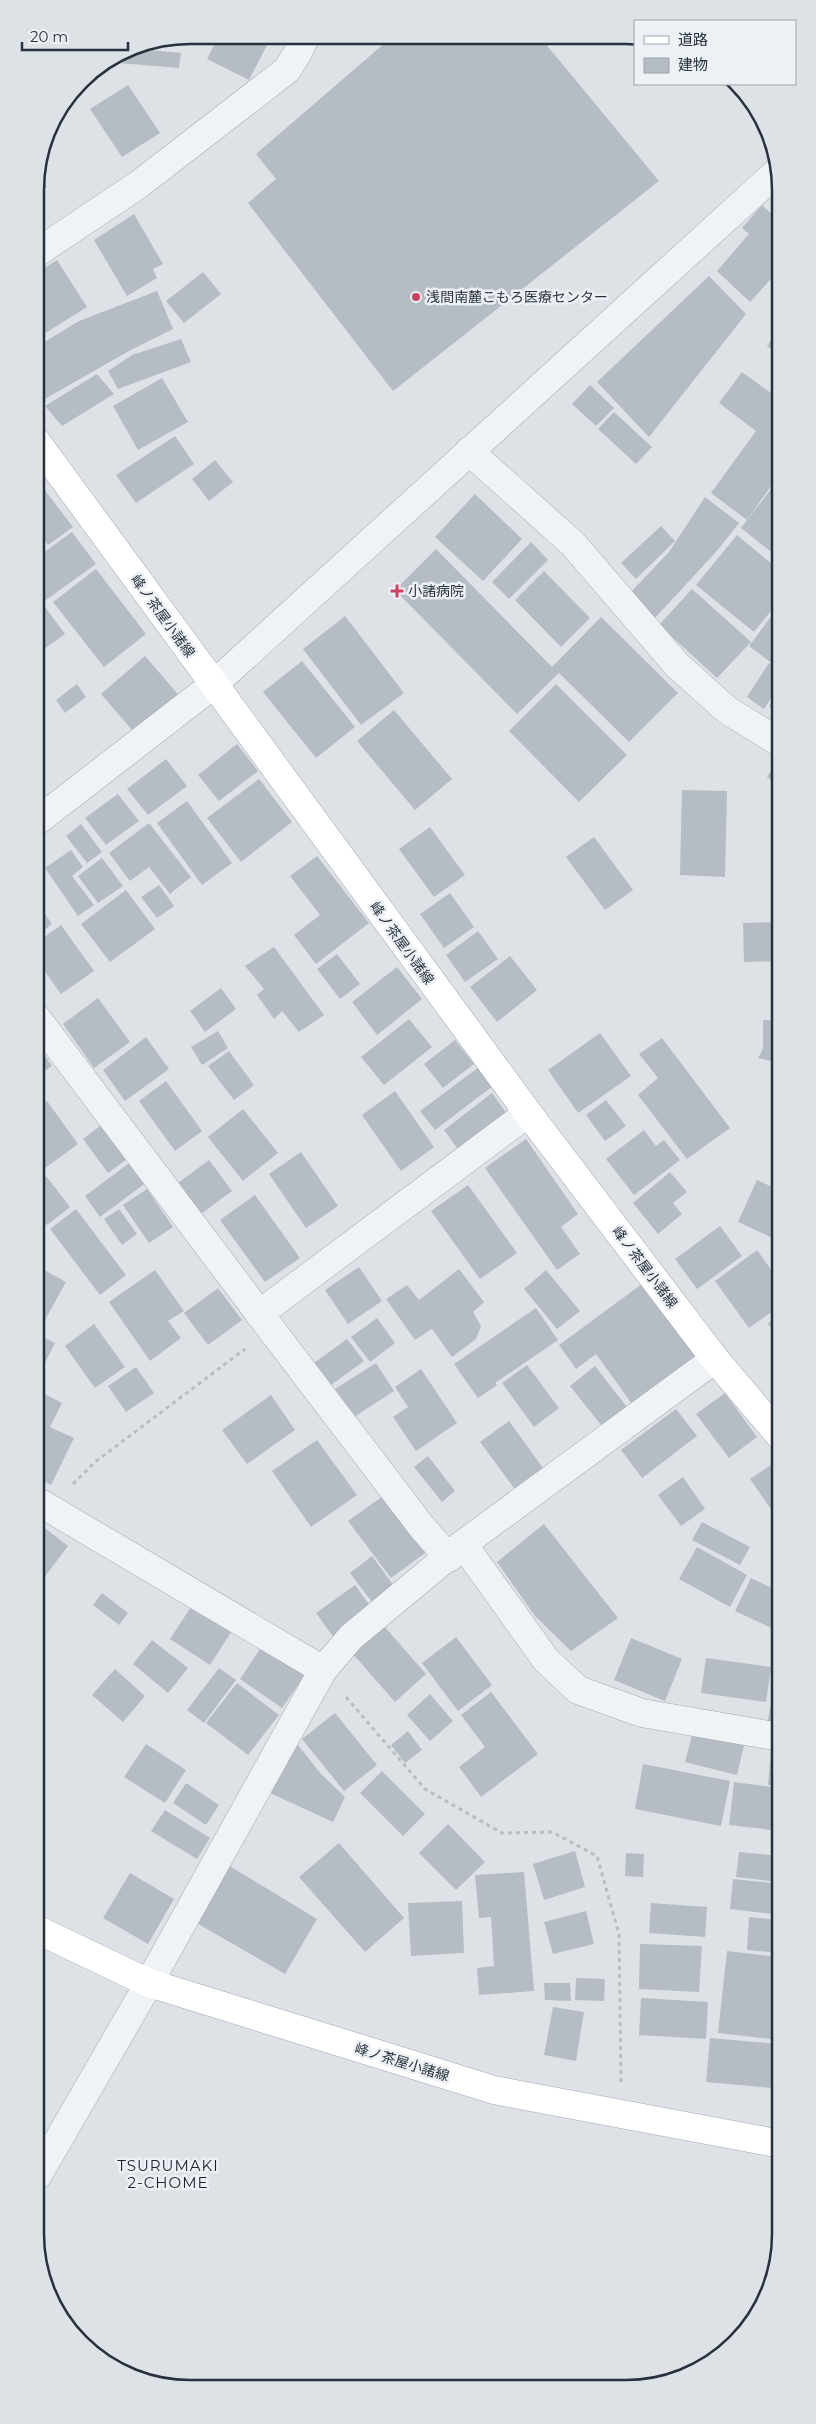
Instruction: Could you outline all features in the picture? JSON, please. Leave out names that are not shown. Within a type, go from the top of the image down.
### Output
[{"type":"main road","name":"峰ノ茶屋小諸線","points":[[44,452],[528,1113],[715,1359],[772,1427]]},
{"type":"main road","name":"峰ノ茶屋小諸線","points":[[44,1933],[149,1983],[494,2090],[772,2142]]},
{"type":"street","points":[[44,249],[138,185],[286,70],[302,44]]},
{"type":"street","points":[[44,816],[214,685],[772,177]]},
{"type":"street","points":[[469,451],[573,544],[677,666],[727,710],[772,738]]},
{"type":"street","points":[[44,1028],[264,1321],[421,1526],[456,1551],[546,1660],[578,1690],[642,1713],[772,1736]]},
{"type":"street","points":[[264,1321],[528,1113]]},
{"type":"street","points":[[44,2165],[149,1983],[323,1670],[351,1637],[456,1551],[715,1359]]},
{"type":"street","points":[[44,1505],[323,1670]]},
{"type":"path","points":[[44,1503],[264,1321]]},
{"type":"path","points":[[323,1670],[425,1790],[502,1833],[552,1832],[597,1856],[619,1934],[621,2114]]},
{"type":"building","points":[[214,44],[267,44],[249,80],[207,59]]},
{"type":"building","name":"浅間南麓こもろ医療センター","points":[[384,44],[546,44],[659,181],[393,391],[248,203],[276,179],[256,154]]},
{"type":"building","points":[[148,50],[181,53],[179,68],[117,63]]},
{"type":"building","points":[[128,85],[160,133],[122,157],[90,109]]},
{"type":"building","points":[[762,205],[772,214],[772,278],[750,302],[717,271],[749,234],[742,228]]},
{"type":"building","points":[[134,214],[163,264],[153,269],[157,278],[127,296],[94,240]]},
{"type":"building","points":[[57,260],[87,307],[44,334],[44,268]]},
{"type":"building","points":[[203,272],[221,294],[184,323],[166,301]]},
{"type":"building","points":[[709,276],[746,314],[649,437],[597,382]]},
{"type":"building","points":[[157,291],[173,329],[127,352],[44,399],[44,342],[79,321]]},
{"type":"building","points":[[181,339],[191,362],[118,389],[108,371],[132,355]]},
{"type":"building","points":[[772,339],[772,350],[767,346]]},
{"type":"building","points":[[742,372],[772,394],[772,485],[747,520],[711,493],[756,431],[719,403]]},
{"type":"building","points":[[97,374],[114,394],[62,426],[45,406]]},
{"type":"building","points":[[162,378],[188,422],[138,450],[113,406]]},
{"type":"building","points":[[590,385],[614,408],[596,426],[572,404]]},
{"type":"building","points":[[614,412],[652,447],[636,464],[598,429]]},
{"type":"building","points":[[175,436],[194,464],[136,503],[116,475]]},
{"type":"building","points":[[215,460],[233,482],[209,501],[192,479]]},
{"type":"building","points":[[772,488],[772,552],[741,528]]},
{"type":"building","points":[[44,489],[73,527],[48,545],[44,539]]},
{"type":"building","points":[[475,494],[522,539],[483,581],[435,537]]},
{"type":"building","points":[[705,497],[739,523],[716,552],[653,620],[626,597],[669,552]]},
{"type":"building","points":[[661,526],[675,541],[636,579],[621,563]]},
{"type":"building","points":[[72,532],[96,564],[44,601],[44,552]]},
{"type":"building","points":[[737,535],[772,564],[772,610],[754,632],[696,585]]},
{"type":"building","points":[[531,542],[548,560],[509,599],[492,582]]},
{"type":"building","points":[[436,549],[552,667],[601,617],[678,693],[629,742],[559,673],[517,714],[395,590]]},
{"type":"building","points":[[96,569],[146,634],[104,667],[53,602]]},
{"type":"building","points":[[544,571],[590,618],[561,647],[515,600]]},
{"type":"building","points":[[692,589],[751,642],[717,678],[659,625]]},
{"type":"building","points":[[44,608],[65,634],[44,649]]},
{"type":"building","points":[[772,615],[772,663],[749,646]]},
{"type":"building","points":[[345,616],[404,693],[361,725],[303,649]]},
{"type":"building","points":[[145,656],[183,700],[139,738],[101,694]]},
{"type":"building","points":[[302,661],[355,727],[316,758],[263,692]]},
{"type":"building","points":[[769,663],[772,665],[772,697],[764,709],[747,697]]},
{"type":"building","points":[[77,684],[86,697],[65,713],[56,700]]},
{"type":"building","points":[[556,684],[627,755],[579,802],[509,731]]},
{"type":"building","points":[[394,710],[452,779],[415,810],[357,741]]},
{"type":"building","points":[[237,744],[258,771],[219,801],[198,775]]},
{"type":"building","points":[[166,759],[187,786],[148,815],[127,789]]},
{"type":"building","points":[[772,770],[772,780],[767,777]]},
{"type":"building","points":[[259,779],[292,822],[241,862],[207,818]]},
{"type":"building","points":[[682,790],[727,791],[725,877],[680,875]]},
{"type":"building","points":[[118,794],[139,821],[106,845],[85,818]]},
{"type":"building","points":[[187,801],[232,863],[202,885],[157,823]]},
{"type":"building","points":[[149,823],[191,877],[170,894],[149,867],[130,881],[109,853]]},
{"type":"building","points":[[81,824],[102,852],[87,863],[66,836]]},
{"type":"building","points":[[430,827],[465,875],[434,897],[399,849]]},
{"type":"building","points":[[594,837],[633,890],[605,910],[566,857]]},
{"type":"building","points":[[71,850],[83,867],[72,876],[94,905],[78,916],[45,868]]},
{"type":"building","points":[[317,856],[369,923],[316,964],[294,935],[320,915],[290,876]]},
{"type":"building","points":[[102,858],[123,886],[98,903],[78,876]]},
{"type":"building","points":[[159,885],[174,906],[157,918],[141,897]]},
{"type":"building","points":[[126,890],[155,929],[110,962],[81,924]]},
{"type":"building","points":[[450,893],[474,927],[444,948],[420,914]]},
{"type":"building","points":[[44,912],[52,924],[44,930]]},
{"type":"building","points":[[772,922],[772,961],[744,962],[743,923]]},
{"type":"building","points":[[61,925],[94,971],[61,994],[44,970],[44,937]]},
{"type":"building","points":[[478,931],[498,959],[465,982],[446,955]]},
{"type":"building","points":[[274,947],[324,1015],[299,1032],[282,1011],[274,1019],[257,995],[264,989],[245,966]]},
{"type":"building","points":[[337,954],[360,984],[340,999],[317,969]]},
{"type":"building","points":[[510,956],[537,990],[497,1022],[470,987]]},
{"type":"building","points":[[397,967],[422,999],[377,1035],[352,1002]]},
{"type":"building","points":[[221,988],[236,1009],[205,1032],[190,1011]]},
{"type":"building","points":[[98,998],[130,1042],[94,1068],[63,1024]]},
{"type":"building","points":[[409,1019],[432,1047],[384,1085],[361,1057]]},
{"type":"building","points":[[763,1020],[772,1021],[772,1061],[758,1058],[763,1049]]},
{"type":"building","points":[[218,1031],[228,1048],[202,1065],[191,1047]]},
{"type":"building","points":[[600,1033],[631,1076],[578,1113],[548,1070]]},
{"type":"building","points":[[146,1037],[169,1069],[125,1101],[103,1070]]},
{"type":"building","points":[[662,1038],[730,1128],[687,1159],[638,1095],[658,1078],[639,1054]]},
{"type":"building","points":[[455,1040],[474,1064],[443,1088],[424,1064]]},
{"type":"building","points":[[229,1051],[254,1085],[234,1100],[208,1066]]},
{"type":"building","points":[[44,1055],[52,1066],[44,1072]]},
{"type":"building","points":[[479,1067],[493,1086],[435,1130],[420,1111]]},
{"type":"building","points":[[166,1081],[202,1131],[175,1151],[139,1101]]},
{"type":"building","points":[[395,1091],[434,1147],[401,1171],[362,1115]]},
{"type":"building","points":[[492,1093],[510,1118],[462,1155],[444,1130]]},
{"type":"building","points":[[606,1100],[626,1126],[605,1141],[586,1115]]},
{"type":"building","points":[[47,1101],[78,1144],[44,1169],[44,1103]]},
{"type":"building","points":[[243,1109],[278,1153],[243,1181],[208,1137]]},
{"type":"building","points":[[105,1122],[130,1157],[108,1173],[83,1139]]},
{"type":"building","points":[[644,1130],[656,1146],[664,1140],[680,1160],[634,1195],[606,1159]]},
{"type":"building","points":[[526,1139],[578,1214],[561,1227],[580,1254],[557,1270],[485,1168]]},
{"type":"building","points":[[301,1152],[338,1206],[306,1228],[269,1174]]},
{"type":"building","points":[[209,1160],[232,1191],[197,1217],[174,1186]]},
{"type":"building","points":[[132,1161],[147,1182],[100,1217],[85,1196]]},
{"type":"building","points":[[670,1172],[687,1192],[673,1203],[682,1214],[658,1234],[633,1203]]},
{"type":"building","points":[[46,1176],[70,1207],[47,1225],[44,1221],[44,1178]]},
{"type":"building","points":[[757,1180],[772,1187],[772,1238],[738,1222]]},
{"type":"building","points":[[468,1185],[517,1253],[480,1279],[431,1211]]},
{"type":"building","points":[[147,1189],[173,1227],[149,1243],[123,1205]]},
{"type":"building","points":[[255,1195],[300,1258],[265,1282],[220,1220]]},
{"type":"building","points":[[76,1209],[126,1275],[100,1295],[50,1229]]},
{"type":"building","points":[[119,1209],[137,1234],[122,1245],[104,1219]]},
{"type":"building","points":[[720,1226],[742,1256],[697,1289],[675,1259]]},
{"type":"building","points":[[757,1250],[772,1271],[772,1312],[749,1328],[715,1281]]},
{"type":"building","points":[[359,1267],[382,1301],[348,1324],[325,1290]]},
{"type":"building","points":[[459,1269],[484,1302],[473,1312],[481,1326],[476,1339],[452,1357],[432,1329],[415,1340],[386,1299],[407,1285],[419,1300]]},
{"type":"building","points":[[44,1270],[66,1282],[44,1322]]},
{"type":"building","points":[[155,1270],[184,1311],[168,1321],[181,1338],[150,1361],[109,1302]]},
{"type":"building","points":[[546,1270],[580,1311],[557,1329],[524,1289]]},
{"type":"building","points":[[642,1284],[701,1364],[637,1411],[596,1354],[576,1369],[559,1345]]},
{"type":"building","points":[[218,1288],[242,1320],[208,1345],[184,1313]]},
{"type":"building","points":[[536,1308],[558,1340],[495,1383],[497,1385],[478,1398],[454,1364]]},
{"type":"building","points":[[377,1318],[395,1343],[370,1362],[351,1337]]},
{"type":"building","points":[[772,1320],[772,1327],[767,1325]]},
{"type":"building","points":[[94,1324],[125,1367],[95,1388],[65,1346]]},
{"type":"building","points":[[44,1338],[55,1343],[44,1365]]},
{"type":"building","points":[[347,1339],[364,1361],[331,1385],[314,1363]]},
{"type":"building","points":[[376,1363],[394,1391],[354,1417],[335,1389]]},
{"type":"building","points":[[527,1365],[559,1408],[534,1427],[502,1383]]},
{"type":"building","points":[[595,1366],[630,1411],[605,1430],[570,1386]]},
{"type":"building","points":[[136,1367],[154,1393],[126,1412],[108,1386]]},
{"type":"building","points":[[421,1369],[457,1423],[416,1451],[393,1417],[408,1407],[395,1387]]},
{"type":"building","points":[[725,1393],[757,1437],[729,1458],[696,1414]]},
{"type":"building","points":[[44,1394],[62,1403],[50,1427],[74,1438],[51,1485],[44,1482]]},
{"type":"building","points":[[271,1395],[295,1430],[247,1464],[222,1430]]},
{"type":"building","points":[[676,1409],[697,1436],[642,1478],[621,1450]]},
{"type":"building","points":[[509,1421],[545,1471],[517,1492],[480,1442]]},
{"type":"building","points":[[317,1440],[357,1495],[311,1527],[272,1471]]},
{"type":"building","points":[[428,1456],[455,1491],[442,1502],[414,1467]]},
{"type":"building","points":[[772,1464],[772,1511],[750,1479]]},
{"type":"building","points":[[683,1477],[705,1509],[681,1526],[658,1495]]},
{"type":"building","points":[[383,1496],[425,1553],[391,1578],[348,1521]]},
{"type":"building","points":[[702,1522],[750,1547],[740,1565],[692,1540]]},
{"type":"building","points":[[544,1524],[618,1618],[571,1651],[535,1616],[497,1562]]},
{"type":"building","points":[[44,1527],[68,1546],[44,1578]]},
{"type":"building","points":[[697,1547],[747,1575],[730,1607],[679,1579]]},
{"type":"building","points":[[372,1556],[394,1586],[372,1602],[350,1573]]},
{"type":"building","points":[[751,1578],[772,1588],[772,1628],[735,1611]]},
{"type":"building","points":[[355,1585],[373,1610],[334,1638],[316,1613]]},
{"type":"building","points":[[102,1593],[128,1613],[119,1625],[93,1605]]},
{"type":"building","points":[[193,1604],[233,1629],[210,1665],[170,1639]]},
{"type":"building","points":[[383,1625],[426,1674],[395,1702],[352,1653]]},
{"type":"building","points":[[456,1637],[492,1685],[458,1711],[422,1663]]},
{"type":"building","points":[[631,1638],[682,1659],[665,1701],[614,1680]]},
{"type":"building","points":[[152,1640],[188,1668],[168,1693],[133,1664]]},
{"type":"building","points":[[264,1643],[307,1672],[282,1708],[240,1679]]},
{"type":"building","points":[[706,1658],[771,1667],[766,1702],[701,1693]]},
{"type":"building","points":[[219,1668],[236,1680],[204,1723],[187,1710]]},
{"type":"building","points":[[115,1669],[145,1696],[123,1722],[92,1695]]},
{"type":"building","points":[[237,1683],[279,1715],[248,1755],[206,1723]]},
{"type":"building","points":[[491,1692],[538,1754],[481,1797],[459,1767],[485,1747],[461,1715]]},
{"type":"building","points":[[430,1694],[453,1721],[430,1741],[407,1715]]},
{"type":"building","points":[[772,1699],[772,1725],[767,1724]]},
{"type":"building","points":[[335,1713],[377,1765],[344,1791],[302,1739]]},
{"type":"building","points":[[695,1724],[746,1737],[737,1775],[685,1762]]},
{"type":"building","points":[[408,1731],[422,1750],[405,1763],[391,1745]]},
{"type":"building","points":[[294,1740],[321,1774],[345,1797],[333,1822],[270,1793]]},
{"type":"building","points":[[146,1744],[186,1770],[165,1803],[124,1777]]},
{"type":"building","points":[[771,1750],[772,1750],[772,1785],[768,1785]]},
{"type":"building","points":[[643,1764],[730,1781],[721,1826],[635,1809]]},
{"type":"building","points":[[382,1771],[425,1814],[403,1836],[360,1793]]},
{"type":"building","points":[[734,1782],[772,1787],[772,1830],[729,1825]]},
{"type":"building","points":[[186,1783],[219,1805],[206,1825],[173,1803]]},
{"type":"building","points":[[165,1810],[210,1838],[197,1859],[151,1831]]},
{"type":"building","points":[[448,1824],[485,1862],[456,1890],[419,1853]]},
{"type":"building","points":[[339,1843],[404,1918],[365,1952],[299,1877]]},
{"type":"building","points":[[575,1851],[585,1887],[544,1900],[533,1864]]},
{"type":"building","points":[[739,1852],[772,1855],[772,1881],[736,1877]]},
{"type":"building","points":[[626,1853],[644,1854],[643,1877],[625,1876]]},
{"type":"building","points":[[228,1865],[317,1919],[285,1974],[195,1922]]},
{"type":"building","points":[[524,1872],[534,1991],[479,1995],[477,1968],[494,1966],[491,1917],[479,1918],[475,1875]]},
{"type":"building","points":[[130,1873],[174,1899],[148,1944],[103,1918]]},
{"type":"building","points":[[733,1879],[772,1883],[772,1914],[730,1909]]},
{"type":"building","points":[[462,1901],[464,1953],[411,1956],[408,1903]]},
{"type":"building","points":[[651,1903],[707,1907],[705,1937],[649,1933]]},
{"type":"building","points":[[586,1911],[594,1944],[553,1954],[544,1922]]},
{"type":"building","points":[[749,1917],[772,1919],[772,1952],[747,1950]]},
{"type":"building","points":[[640,1944],[702,1946],[699,1992],[639,1989]]},
{"type":"building","points":[[727,1951],[772,1956],[772,2039],[718,2033]]},
{"type":"building","points":[[576,1978],[605,1979],[604,2001],[575,2000]]},
{"type":"building","points":[[544,1983],[570,1983],[571,2001],[545,2000]]},
{"type":"building","points":[[641,1998],[708,2002],[706,2039],[639,2035]]},
{"type":"building","points":[[553,2007],[584,2012],[576,2061],[544,2055]]},
{"type":"building","points":[[710,2038],[772,2043],[772,2088],[706,2082]]},
{"type":"place","name":"浅間南麓こもろ医療センター","points":[[416,297]]},
{"type":"place","name":"小諸病院","points":[[397,591]]},
{"type":"district","name":"TSURUMAKI 2-CHOME","points":[[168,2174]]}]
